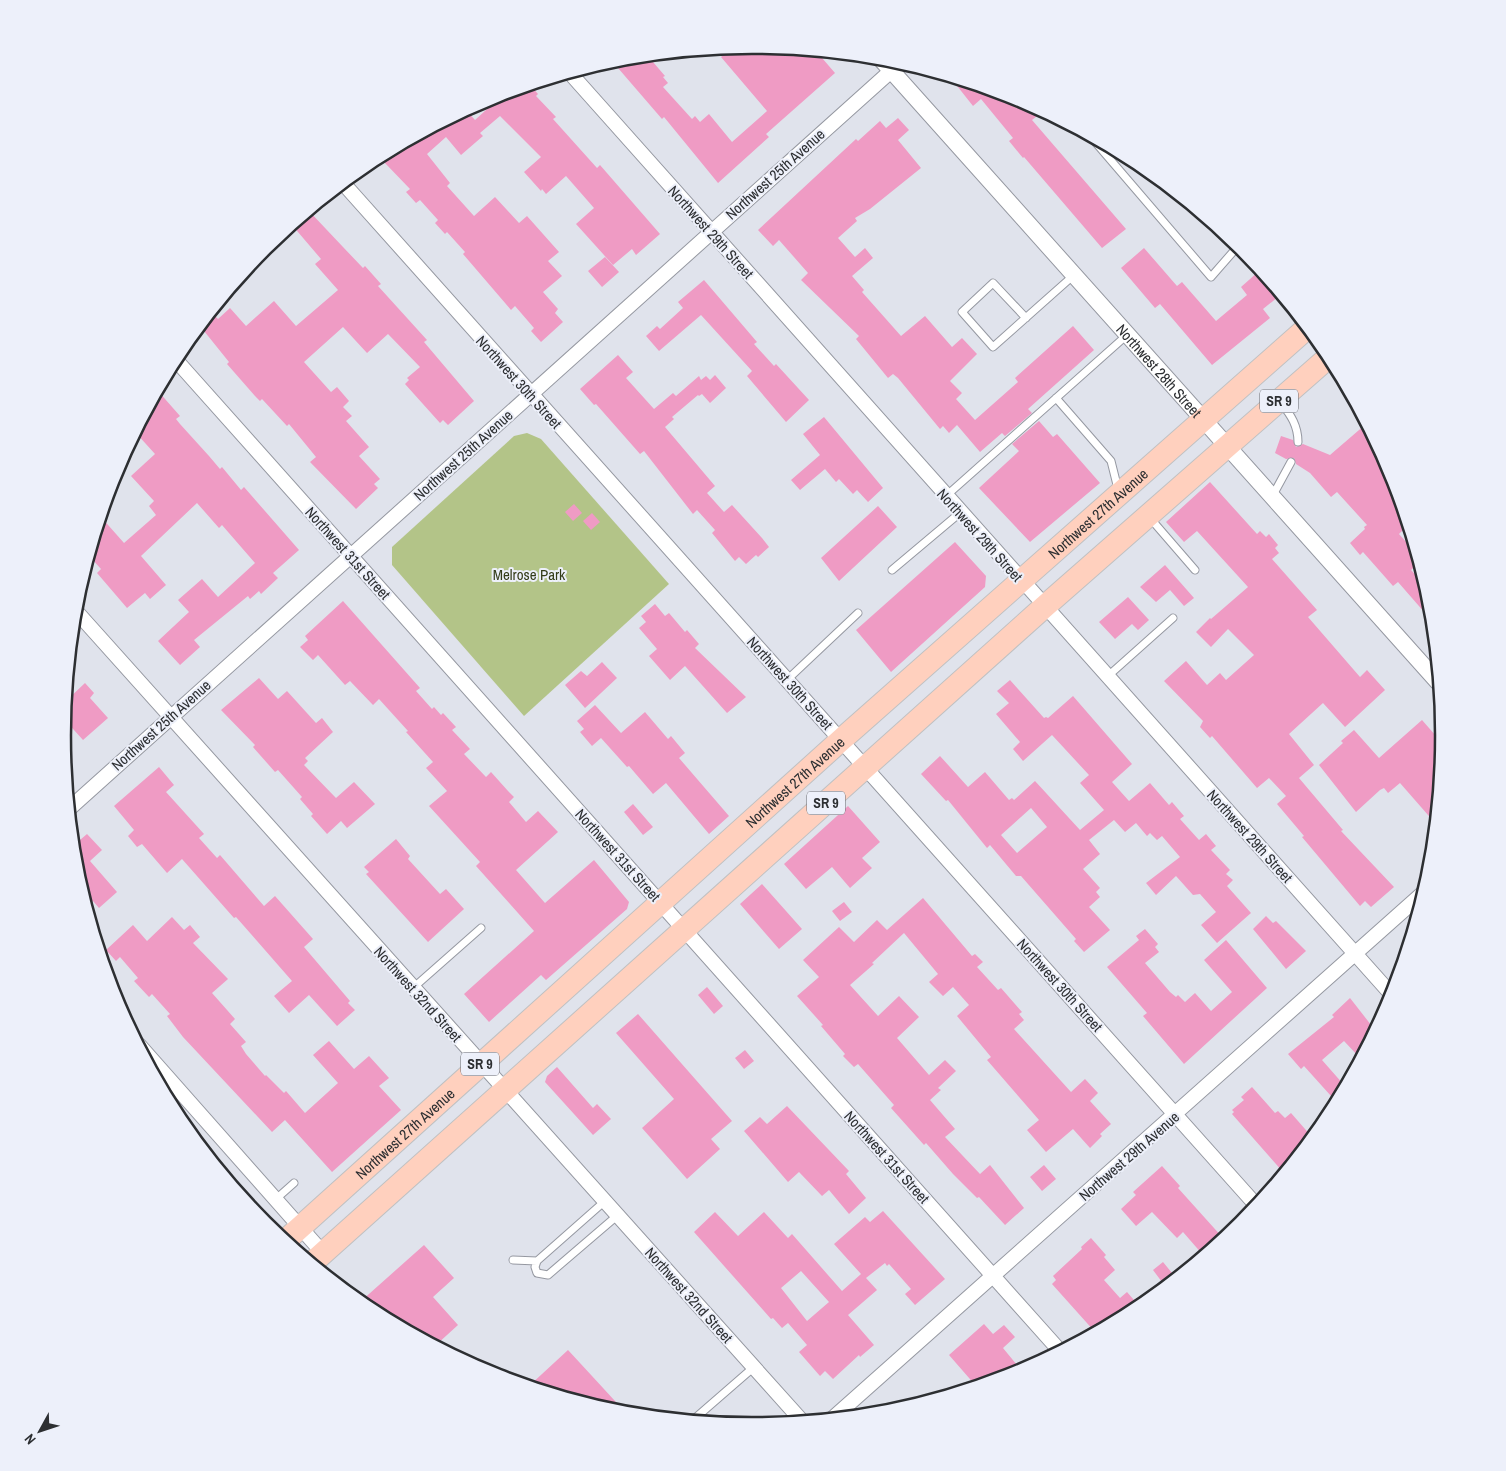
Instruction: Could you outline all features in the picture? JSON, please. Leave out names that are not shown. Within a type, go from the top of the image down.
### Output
[{"type":"highway","name":"Northwest 27th Avenue","points":[[293,1234],[1020,580],[1302,332]]},
{"type":"highway","name":"SR 9","points":[[318,1258],[1044,607],[1323,362]]},
{"type":"street","name":"Northwest 25th Avenue","points":[[75,803],[893,69]]},
{"type":"street","name":"Northwest 28th Street","points":[[900,70],[1074,275],[1432,675]]},
{"type":"street","name":"Northwest 29th Street","points":[[574,78],[1044,607],[1108,676],[1386,988]]},
{"type":"street","name":"Northwest 30th Street","points":[[348,188],[1252,1200]]},
{"type":"street","name":"Northwest 31st Street","points":[[181,366],[1056,1346]]},
{"type":"street","name":"Northwest 32nd Street","points":[[82,617],[798,1416]]},
{"type":"street","name":"Northwest 29th Avenue","points":[[842,1411],[1415,900]]},
{"type":"street","points":[[158,1066],[276,1199],[293,1234],[318,1258]]},
{"type":"lane","points":[[1102,150],[1210,277],[1233,251]]},
{"type":"lane","points":[[1026,318],[994,283],[962,312],[993,348],[1074,275]]},
{"type":"lane","points":[[946,496],[1128,334]]},
{"type":"lane","points":[[1056,398],[1111,461],[1119,492]]},
{"type":"lane","points":[[1280,400],[1292,417],[1298,433],[1298,442]]},
{"type":"lane","points":[[1273,496],[1291,462]]},
{"type":"lane","points":[[892,570],[960,512]]},
{"type":"lane","points":[[1148,516],[1195,570]]},
{"type":"lane","points":[[788,679],[858,613]]},
{"type":"lane","points":[[1108,676],[1172,618]]},
{"type":"lane","points":[[412,988],[481,928]]},
{"type":"lane","points":[[276,1199],[294,1183]]},
{"type":"lane","points":[[605,1200],[537,1262],[535,1267],[537,1273],[548,1275],[618,1215]]},
{"type":"lane","points":[[513,1260],[537,1262]]},
{"type":"lane","points":[[699,1415],[754,1366]]},
{"type":"green space","name":"Melrose Park","points":[[527,433],[541,439],[669,584],[524,716],[392,565],[392,547],[514,436]]},
{"type":"building","points":[[753,54],[822,58],[835,73],[766,134],[769,137],[718,183],[664,117],[662,119],[618,68],[653,62],[665,76],[663,77],[668,83],[663,87],[692,119],[695,116],[700,122],[709,114],[732,142],[767,111],[721,57],[724,55]]},
{"type":"building","points":[[957,85],[1037,116],[1032,120],[1126,229],[1102,248],[1009,141],[1013,138],[981,99],[973,106]]},
{"type":"building","points":[[534,90],[538,94],[536,96],[556,117],[553,119],[597,168],[600,165],[660,234],[636,255],[632,249],[613,265],[576,224],[594,208],[566,176],[546,194],[542,189],[541,191],[524,172],[541,157],[500,116],[480,133],[483,136],[461,155],[446,137],[427,154],[450,183],[447,186],[474,216],[495,197],[519,223],[527,216],[559,252],[548,261],[562,276],[543,292],[558,309],[555,313],[563,322],[541,342],[531,331],[534,328],[515,306],[511,310],[463,254],[465,252],[447,232],[445,234],[435,223],[438,220],[420,200],[416,203],[406,192],[410,189],[384,162],[451,124],[471,115],[475,120],[489,107]]},
{"type":"building","points":[[898,118],[909,130],[898,140],[921,168],[870,209],[855,218],[857,221],[838,238],[855,257],[865,248],[873,258],[852,276],[864,290],[862,292],[901,336],[925,316],[952,347],[962,338],[977,354],[950,381],[962,393],[956,399],[975,420],[1018,382],[1015,378],[1073,326],[1094,350],[1028,409],[1032,413],[1005,436],[1002,433],[980,452],[957,425],[949,433],[943,426],[940,429],[898,378],[893,374],[888,378],[856,339],[859,336],[801,280],[808,273],[779,240],[773,246],[758,230],[856,139],[858,141],[880,121],[886,128]]},
{"type":"building","points":[[313,215],[363,268],[365,266],[381,284],[378,286],[427,340],[424,342],[474,401],[448,425],[443,420],[440,423],[405,384],[409,380],[407,378],[420,367],[388,334],[367,353],[343,327],[304,362],[331,392],[337,387],[349,401],[343,407],[352,416],[346,421],[369,447],[359,456],[380,479],[374,484],[378,488],[356,509],[310,462],[316,457],[289,424],[287,426],[262,399],[260,401],[255,396],[227,364],[229,362],[204,331],[215,316],[218,319],[230,308],[246,326],[274,301],[296,326],[338,290],[315,264],[321,259],[296,230]]},
{"type":"building","points":[[1144,248],[1177,286],[1182,282],[1216,321],[1247,295],[1241,287],[1255,274],[1276,298],[1263,309],[1270,318],[1212,365],[1160,304],[1155,308],[1121,268]]},
{"type":"building","points":[[605,257],[619,272],[602,287],[588,271]]},
{"type":"building","points":[[704,280],[757,342],[754,344],[774,366],[776,364],[809,400],[786,422],[747,376],[752,371],[701,315],[659,351],[646,336],[657,326],[660,329],[683,308],[678,302]]},
{"type":"building","points":[[618,355],[633,372],[626,378],[654,409],[673,393],[676,396],[699,376],[701,380],[706,376],[710,380],[715,375],[726,388],[710,403],[702,394],[698,395],[672,417],[674,419],[665,427],[715,486],[707,493],[724,512],[732,505],[769,547],[758,557],[756,555],[746,564],[739,557],[735,561],[712,533],[715,530],[697,510],[693,514],[644,451],[640,454],[596,404],[594,405],[580,389]]},
{"type":"building","points":[[162,396],[180,416],[176,419],[180,424],[220,469],[222,467],[241,490],[244,487],[299,550],[273,573],[278,578],[261,594],[259,591],[250,599],[248,596],[194,640],[200,647],[180,665],[158,641],[189,612],[178,600],[202,579],[218,597],[255,563],[222,525],[219,528],[197,503],[141,556],[166,585],[150,599],[145,593],[127,608],[97,573],[101,569],[94,561],[105,522],[124,543],[156,515],[149,506],[154,501],[131,476],[155,454],[140,438]]},
{"type":"building","points":[[824,417],[883,488],[868,502],[857,490],[853,494],[839,479],[836,482],[825,469],[800,490],[791,480],[820,455],[803,434]]},
{"type":"building","points":[[1039,421],[1053,437],[1057,434],[1100,483],[1030,542],[979,488],[1019,451],[1012,444]]},
{"type":"building","points":[[1361,428],[1383,475],[1399,516],[1403,530],[1399,534],[1407,543],[1414,567],[1411,570],[1416,575],[1423,611],[1398,582],[1393,586],[1363,552],[1360,555],[1350,543],[1367,525],[1337,492],[1331,497],[1310,473],[1296,464],[1294,458],[1286,459],[1275,453],[1281,436],[1293,440],[1296,447],[1303,444],[1330,455]]},
{"type":"building","points":[[1210,482],[1257,534],[1260,531],[1266,537],[1269,534],[1278,545],[1275,548],[1279,553],[1272,559],[1317,610],[1308,617],[1360,677],[1367,670],[1385,690],[1345,727],[1323,703],[1289,734],[1314,765],[1299,778],[1343,830],[1341,831],[1394,887],[1371,907],[1365,901],[1360,906],[1302,837],[1304,836],[1277,804],[1286,796],[1269,778],[1257,788],[1212,736],[1210,738],[1200,727],[1203,721],[1164,681],[1186,661],[1207,685],[1220,673],[1226,680],[1254,655],[1228,629],[1211,647],[1196,632],[1248,587],[1197,531],[1184,542],[1166,522]]},
{"type":"building","points":[[574,504],[582,513],[573,521],[565,512]]},
{"type":"building","points":[[878,506],[897,527],[839,581],[821,558]]},
{"type":"building","points":[[592,513],[600,522],[591,530],[583,521]]},
{"type":"building","points":[[955,542],[986,576],[985,587],[891,672],[856,630]]},
{"type":"building","points":[[1165,565],[1194,598],[1184,606],[1170,590],[1156,602],[1140,587]]},
{"type":"building","points":[[1128,597],[1149,620],[1138,630],[1132,624],[1115,639],[1099,622]]},
{"type":"building","points":[[343,601],[420,688],[416,691],[432,709],[434,707],[441,715],[443,713],[456,727],[452,730],[470,749],[464,754],[486,777],[491,772],[514,797],[509,802],[526,822],[538,811],[558,832],[516,870],[545,903],[594,860],[629,902],[627,909],[546,980],[541,975],[489,1022],[464,994],[534,931],[476,866],[480,862],[429,806],[447,791],[426,768],[433,762],[406,732],[408,731],[379,699],[373,705],[350,681],[345,685],[318,655],[313,660],[300,647],[308,640],[305,636]]},
{"type":"building","points":[[655,604],[665,616],[669,613],[685,632],[687,630],[699,644],[695,648],[746,697],[727,713],[685,666],[670,680],[649,656],[657,649],[639,628],[646,622],[641,616]]},
{"type":"building","points":[[602,662],[617,678],[585,708],[565,685],[581,671],[587,676]]},
{"type":"building","points":[[259,678],[278,699],[287,691],[316,723],[322,718],[333,732],[305,758],[308,761],[304,765],[336,798],[354,782],[375,804],[347,828],[341,821],[327,834],[311,816],[313,814],[300,799],[302,797],[278,770],[275,772],[253,747],[255,745],[221,710]]},
{"type":"building","points":[[1010,680],[1044,718],[1048,718],[1073,696],[1132,764],[1112,782],[1129,801],[1150,783],[1169,805],[1172,802],[1184,816],[1180,819],[1199,840],[1206,834],[1216,846],[1211,850],[1230,870],[1226,874],[1233,880],[1227,886],[1251,913],[1217,943],[1201,925],[1216,912],[1200,894],[1193,895],[1176,876],[1156,895],[1146,883],[1180,857],[1162,836],[1157,840],[1150,833],[1147,836],[1136,823],[1125,832],[1114,820],[1089,840],[1100,854],[1083,869],[1100,888],[1096,892],[1100,897],[1089,907],[1110,930],[1084,952],[1074,941],[1076,939],[1021,876],[1016,876],[990,845],[987,848],[948,800],[946,801],[921,774],[940,756],[968,787],[985,772],[1009,800],[1012,798],[1014,800],[1035,781],[1080,830],[1104,810],[1080,783],[1089,775],[1052,735],[1023,761],[1013,749],[1020,742],[996,714],[1009,703],[997,691]],"holes":[[[1031,808],[1047,827],[1017,853],[1001,835]]]},
{"type":"building","points":[[85,683],[94,693],[90,698],[108,718],[83,740],[71,727],[73,695]]},
{"type":"building","points":[[595,705],[621,733],[645,712],[668,739],[671,736],[685,753],[679,758],[729,816],[709,834],[666,783],[653,794],[601,738],[592,746],[580,732],[584,729],[577,721]]},
{"type":"building","points":[[1422,720],[1435,735],[1430,817],[1400,783],[1388,793],[1384,788],[1380,790],[1356,812],[1319,765],[1354,730],[1379,758]]},
{"type":"building","points":[[159,767],[174,785],[166,792],[204,834],[199,838],[217,858],[220,855],[264,906],[275,896],[313,939],[304,947],[350,1001],[348,1003],[355,1010],[337,1026],[309,995],[289,1013],[274,996],[292,981],[236,917],[234,918],[182,859],[167,873],[142,844],[137,847],[128,836],[134,830],[114,806]]},
{"type":"building","points":[[633,804],[653,827],[643,835],[624,812]]},
{"type":"building","points":[[848,806],[880,842],[862,858],[872,868],[850,888],[832,867],[806,889],[784,864]]},
{"type":"building","points":[[87,834],[102,850],[90,861],[117,892],[99,908],[93,901],[92,902],[80,840]]},
{"type":"building","points":[[396,839],[410,856],[408,859],[440,894],[446,889],[464,909],[428,942],[366,874],[369,872],[364,867]]},
{"type":"building","points":[[762,884],[802,929],[779,949],[740,904]]},
{"type":"building","points":[[923,898],[972,956],[975,954],[983,962],[977,967],[998,990],[1001,988],[1022,1012],[1019,1014],[1024,1020],[1014,1029],[1071,1092],[1085,1079],[1098,1093],[1090,1101],[1111,1124],[1100,1134],[1102,1136],[1090,1148],[1073,1129],[1046,1152],[1027,1130],[1039,1120],[987,1060],[991,1057],[957,1016],[969,1005],[953,987],[943,996],[929,982],[938,974],[904,933],[872,963],[874,964],[850,985],[878,1016],[899,996],[919,1017],[897,1038],[929,1075],[945,1060],[956,1071],[938,1088],[941,1090],[930,1100],[955,1129],[945,1137],[980,1174],[990,1165],[1024,1208],[1005,1225],[979,1197],[977,1198],[953,1174],[926,1143],[924,1145],[891,1108],[894,1105],[858,1064],[854,1067],[843,1056],[845,1054],[821,1026],[823,1025],[797,996],[819,977],[803,960],[839,927],[854,942],[877,920],[887,930]]},
{"type":"building","points":[[844,902],[852,912],[840,921],[832,911]]},
{"type":"building","points":[[1266,916],[1273,923],[1276,921],[1306,951],[1286,969],[1253,929]]},
{"type":"building","points":[[172,917],[184,930],[190,925],[200,937],[193,943],[228,979],[212,993],[235,1019],[230,1024],[246,1042],[241,1046],[246,1054],[265,1076],[284,1093],[286,1091],[305,1113],[338,1083],[313,1055],[329,1041],[354,1069],[369,1056],[389,1078],[379,1086],[401,1110],[332,1172],[285,1120],[272,1132],[183,1037],[167,1016],[170,1014],[152,994],[149,997],[134,981],[138,978],[120,957],[116,961],[106,950],[133,925],[147,941]]},
{"type":"building","points":[[1145,929],[1158,944],[1155,947],[1159,952],[1145,963],[1170,992],[1176,997],[1178,995],[1185,1002],[1195,993],[1211,1011],[1232,992],[1204,960],[1226,940],[1267,988],[1184,1064],[1143,1016],[1147,1013],[1107,967],[1139,940],[1136,936]]},
{"type":"building","points":[[707,987],[723,1006],[714,1014],[698,995]]},
{"type":"building","points":[[1350,998],[1370,1024],[1355,1053],[1344,1041],[1322,1060],[1340,1081],[1331,1096],[1304,1066],[1301,1069],[1288,1054],[1334,1017],[1332,1015]]},
{"type":"building","points":[[638,1014],[732,1121],[711,1139],[720,1149],[687,1179],[642,1128],[674,1099],[616,1033]]},
{"type":"building","points":[[745,1050],[754,1061],[744,1069],[735,1058]]},
{"type":"building","points":[[557,1067],[593,1108],[597,1104],[611,1119],[593,1135],[545,1082],[547,1076]]},
{"type":"building","points":[[1252,1087],[1275,1113],[1278,1111],[1285,1118],[1291,1113],[1307,1132],[1280,1168],[1232,1114],[1234,1112],[1232,1110],[1244,1100],[1241,1097]]},
{"type":"building","points":[[787,1106],[849,1171],[846,1174],[866,1198],[849,1214],[829,1190],[822,1196],[799,1172],[788,1182],[744,1131],[760,1117],[767,1124]]},
{"type":"building","points":[[1044,1165],[1056,1179],[1042,1191],[1030,1177]]},
{"type":"building","points":[[1162,1166],[1180,1186],[1178,1188],[1219,1233],[1199,1251],[1183,1232],[1177,1238],[1152,1212],[1136,1226],[1121,1209],[1136,1195],[1133,1192]]},
{"type":"building","points":[[883,1211],[945,1279],[915,1305],[905,1294],[911,1289],[889,1264],[887,1266],[885,1263],[866,1278],[877,1290],[848,1315],[874,1345],[860,1357],[859,1355],[833,1379],[825,1371],[820,1376],[799,1352],[807,1345],[788,1323],[782,1328],[773,1318],[771,1319],[694,1232],[715,1212],[738,1236],[764,1212],[788,1238],[792,1234],[842,1291],[861,1274],[834,1244],[865,1217],[870,1222]],"holes":[[[801,1271],[829,1302],[807,1321],[781,1288]]]},
{"type":"building","points":[[1091,1238],[1106,1255],[1104,1257],[1115,1270],[1104,1280],[1120,1298],[1127,1292],[1134,1300],[1091,1328],[1052,1284],[1056,1280],[1053,1276],[1082,1249],[1081,1247]]},
{"type":"building","points":[[424,1245],[454,1278],[433,1297],[458,1325],[440,1341],[412,1326],[366,1296]]},
{"type":"building","points":[[1163,1262],[1172,1273],[1161,1281],[1153,1270]]},
{"type":"building","points":[[984,1324],[993,1334],[1004,1325],[1015,1337],[1003,1348],[1016,1364],[972,1381],[949,1355]]},
{"type":"building","points":[[568,1350],[617,1403],[577,1394],[534,1381]]}]
